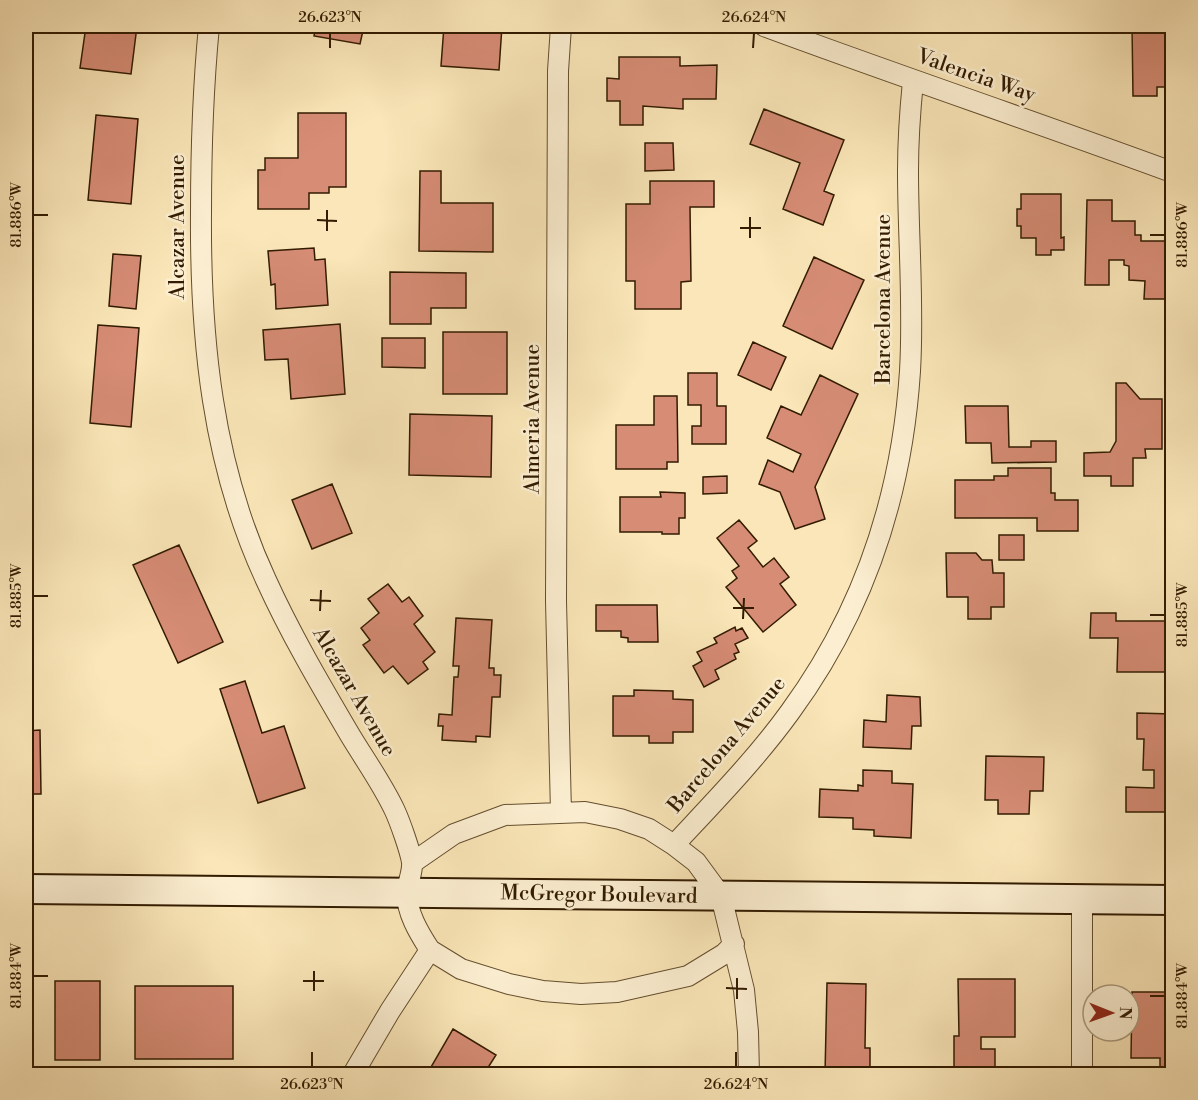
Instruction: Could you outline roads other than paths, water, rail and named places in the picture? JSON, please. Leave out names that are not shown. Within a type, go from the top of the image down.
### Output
[{"type":"main road","name":"McGregor Boulevard","points":[[26,889],[1173,900]]},
{"type":"street","name":"Alcazar Avenue","points":[[209,26],[203,84],[200,268],[215,418],[225,468],[235,504],[265,579],[310,668],[395,811],[412,863],[407,893],[415,925],[430,950]]},
{"type":"street","name":"Almeria Avenue","points":[[561,26],[558,71],[556,554],[561,813]]},
{"type":"street","name":"Valencia Way","points":[[764,26],[1173,172]]},
{"type":"street","name":"Barcelona Avenue","points":[[749,1074],[744,990],[721,896],[696,862],[674,845],[747,766],[790,712],[824,660],[849,616],[871,564],[893,494],[907,409],[910,369],[908,170],[913,81]]},
{"type":"street","points":[[412,863],[454,834],[505,815],[585,812],[620,819],[649,829],[674,845]]},
{"type":"street","points":[[1082,898],[1082,1074]]},
{"type":"street","points":[[353,1074],[390,1011],[430,950],[461,969],[499,981],[543,991],[581,994],[617,992],[688,976],[724,954],[734,944]]}]
